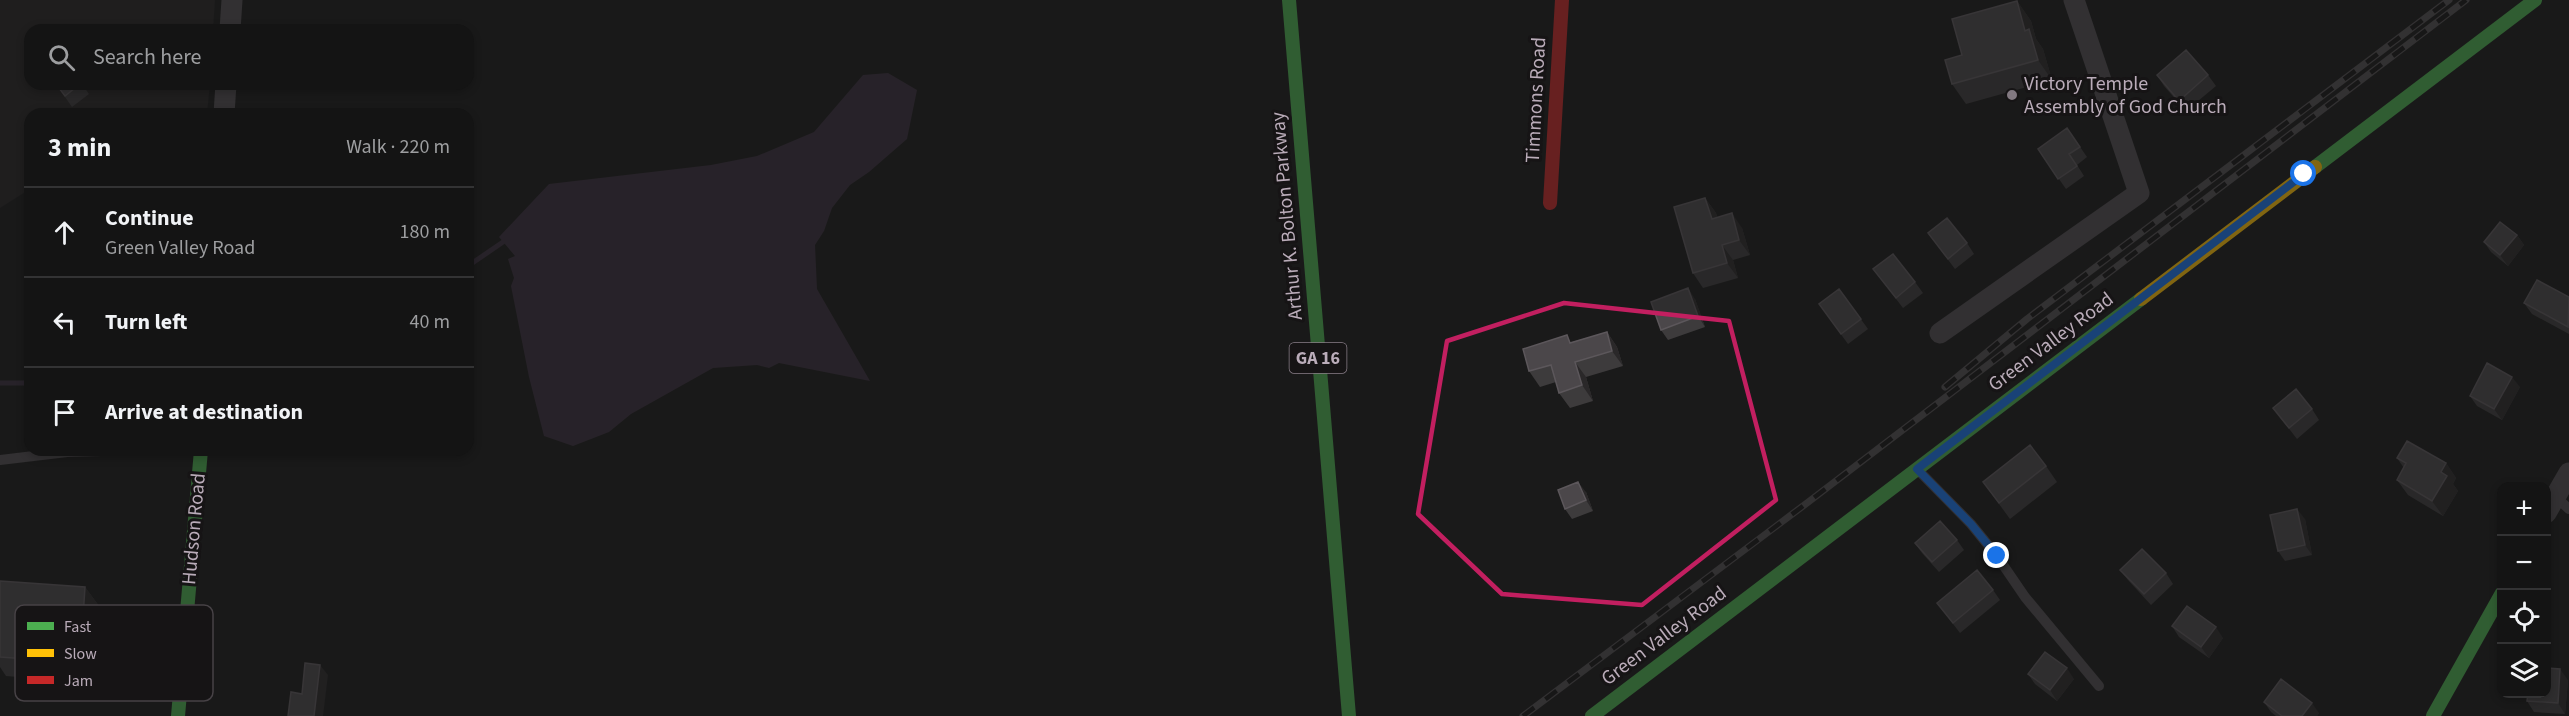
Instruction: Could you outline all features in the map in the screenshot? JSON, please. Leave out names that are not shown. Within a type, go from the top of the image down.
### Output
[{"type":"street","points":[[230,24],[232,0]]},
{"type":"street","name":"Arthur K. Bolton Parkway","points":[[1289,0],[1349,716]]},
{"type":"street","name":"Timmons Road","points":[[1550,202],[1562,0]]},
{"type":"street","points":[[1940,333],[2139,193],[2074,0]]},
{"type":"street","name":"Green Valley Road","points":[[1592,716],[2535,0]]},
{"type":"street","points":[[224,108],[226,90]]},
{"type":"street","name":"Hudson Road","points":[[188,605],[200,456]]},
{"type":"street","points":[[2557,506],[2569,473]]},
{"type":"street","points":[[2433,716],[2497,602]]},
{"type":"street","name":"Hudson Road","points":[[178,716],[179,701]]},
{"type":"lane","points":[[0,460],[34,456]]},
{"type":"lane","points":[[1917,469],[1971,524],[1997,556],[2025,597],[2099,686]]},
{"type":"highlighted area","points":[[1564,303],[1729,321],[1776,500],[1642,605],[1502,594],[1418,514],[1447,341]]},
{"type":"shaded area","points":[[0,0],[215,0],[213,24],[24,24],[24,90],[209,90],[208,108],[24,108],[24,193],[0,208]]},
{"type":"shaded area","points":[[888,73],[917,90],[907,139],[869,172],[850,185],[832,208],[824,231],[815,245],[817,289],[870,381],[779,363],[769,368],[757,365],[713,368],[631,414],[609,432],[573,446],[544,436],[529,377],[511,286],[514,278],[508,259],[515,256],[499,237],[549,184],[711,165],[757,156],[814,132],[863,75]]},
{"type":"building","points":[[2017,1],[2025,31],[2029,29],[2038,60],[1952,84],[1945,60],[1962,55],[1952,19]]},
{"type":"building","points":[[2186,50],[2208,75],[2179,101],[2157,75]]},
{"type":"building","points":[[60,90],[72,90],[65,96]]},
{"type":"building","points":[[2067,128],[2080,147],[2069,154],[2077,166],[2058,179],[2038,149]]},
{"type":"building","points":[[1705,198],[1712,219],[1732,213],[1739,240],[1722,245],[1727,263],[1693,273],[1674,207]]},
{"type":"building","points":[[1947,218],[1967,243],[1948,259],[1928,233]]},
{"type":"building","points":[[2500,222],[2517,235],[2500,255],[2484,242]]},
{"type":"building","points":[[1893,254],[1915,282],[1896,298],[1873,269]]},
{"type":"building","points":[[2537,280],[2569,297],[2568,327],[2524,303]]},
{"type":"building","points":[[1688,288],[1698,316],[1661,330],[1651,302]]},
{"type":"building","points":[[1839,289],[1861,319],[1841,334],[1819,304]]},
{"type":"building","points":[[1607,332],[1612,351],[1575,362],[1582,385],[1559,393],[1551,365],[1529,371],[1523,349],[1567,335],[1570,343]]},
{"type":"building","points":[[2487,363],[2512,377],[2494,409],[2470,396]]},
{"type":"building","points":[[2296,389],[2312,409],[2289,428],[2273,408]]},
{"type":"building","points":[[2407,441],[2446,463],[2441,472],[2447,476],[2432,501],[2397,480],[2406,463],[2397,458]]},
{"type":"building","points":[[2030,445],[2046,466],[1999,503],[1983,482]]},
{"type":"building","points":[[1578,482],[1586,500],[1565,509],[1558,490]]},
{"type":"building","points":[[2297,509],[2305,545],[2278,551],[2270,515]]},
{"type":"building","points":[[1940,521],[1957,540],[1932,562],[1915,543]]},
{"type":"building","points":[[2142,549],[2166,573],[2144,594],[2120,570]]},
{"type":"building","points":[[1977,570],[1993,590],[1953,623],[1937,603]]},
{"type":"building","points":[[0,581],[85,587],[84,605],[15,605],[15,658],[0,657]]},
{"type":"building","points":[[2187,606],[2216,627],[2201,647],[2172,626]]},
{"type":"building","points":[[2045,652],[2067,668],[2050,690],[2028,674]]},
{"type":"building","points":[[305,663],[320,665],[314,716],[288,716],[291,692],[302,694]]},
{"type":"building","points":[[2551,668],[2560,669],[2558,703],[2527,701],[2527,698],[2551,698]]},
{"type":"building","points":[[2281,679],[2312,703],[2302,716],[2282,716],[2264,702]]},
{"type":"waterway","points":[[474,262],[503,242]]},
{"type":"waterway","points":[[0,383],[24,383]]},
{"type":"railway","points":[[1945,387],[2027,319],[2449,0]]},
{"type":"railway","points":[[1523,716],[1807,503],[2466,0]]},
{"type":"traffic: fast","points":[[1289,0],[1349,716]]},
{"type":"traffic: fast","points":[[2315,167],[2535,0]]},
{"type":"traffic: fast","points":[[1592,716],[2141,299]]},
{"type":"traffic: fast","points":[[188,605],[200,456]]},
{"type":"traffic: fast","points":[[2433,716],[2497,602]]},
{"type":"traffic: fast","points":[[178,716],[179,701]]},
{"type":"traffic: slow","points":[[2141,299],[2315,167]]},
{"type":"traffic: jam","points":[[1550,203],[1562,0]]},
{"type":"place","name":"Victory Temple Assembly of God Church","points":[[2012,95]]},
{"type":"route","points":[[1997,556],[1971,524],[1917,469],[2304,174]]}]
